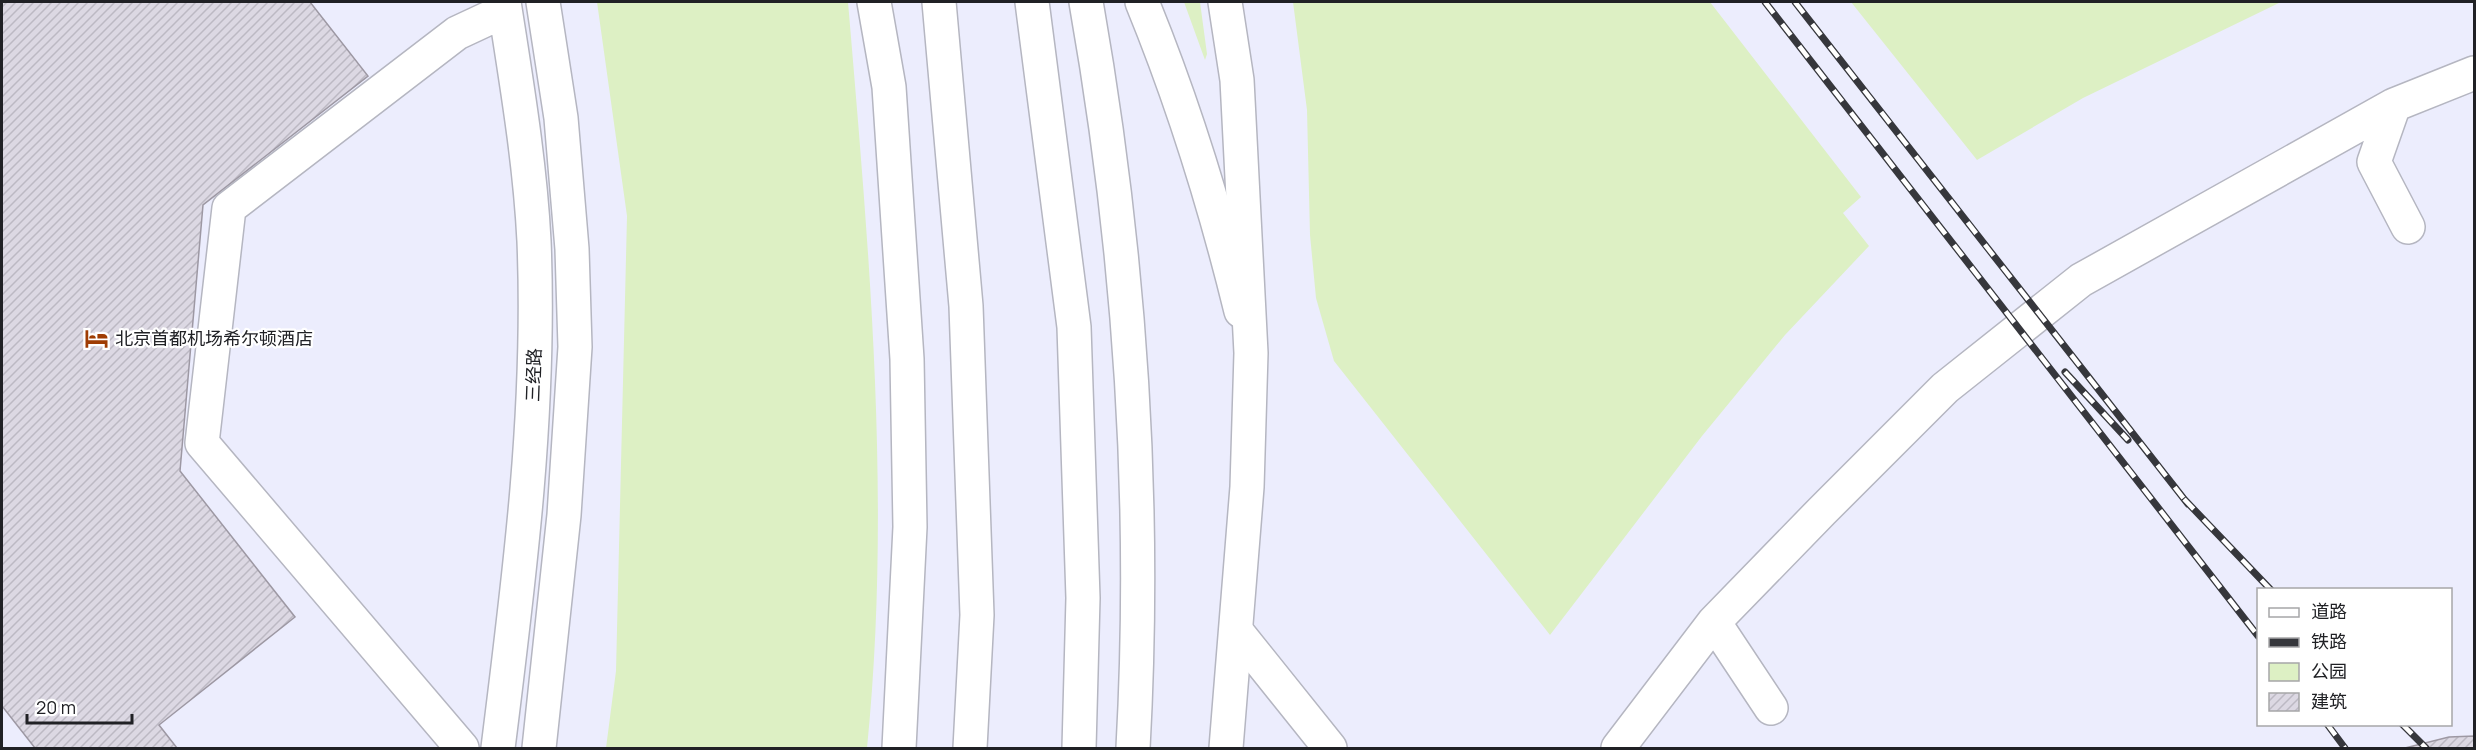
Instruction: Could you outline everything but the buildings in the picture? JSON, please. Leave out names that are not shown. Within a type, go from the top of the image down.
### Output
[{"type":"main road","points":[[538,748],[564,515],[575,347],[572,249],[561,118],[543,2]]},
{"type":"main road","points":[[874,2],[889,87],[907,359],[910,527],[899,748]]},
{"type":"main road","points":[[939,2],[966,306],[977,615],[970,748]]},
{"type":"main road","points":[[1032,2],[1074,327],[1083,598],[1079,748]]},
{"type":"main road","points":[[1086,2],[1105,108],[1124,267],[1135,437],[1138,648],[1133,748]]},
{"type":"main road","points":[[1142,2],[1168,66],[1202,167],[1251,353]]},
{"type":"main road","points":[[1225,2],[1237,80],[1251,353],[1247,487],[1226,748]]},
{"type":"main road","points":[[453,744],[202,443],[229,207],[457,33],[505,8]]},
{"type":"main road","name":"三经路","points":[[498,748],[525,530],[535,355],[534,240],[505,8]]},
{"type":"main road","points":[[1618,748],[1714,622],[1946,388],[2081,280],[2394,105],[2475,73]]},
{"type":"main road","points":[[2394,105],[2374,162],[2408,227]]},
{"type":"main road","points":[[1714,622],[1771,708]]},
{"type":"main road","points":[[1237,632],[1330,748]]},
{"type":"shaded area","points":[[2,2],[2474,2],[2474,748],[2,748]]},
{"type":"green space","points":[[597,2],[848,2],[870,282],[878,468],[878,562],[867,748],[606,748],[616,671],[627,216]]},
{"type":"green space","points":[[1184,2],[1200,2],[1207,54],[1205,60]]},
{"type":"green space","points":[[1293,2],[1710,2],[1861,197],[1843,213],[1869,246],[1785,335],[1702,436],[1550,635],[1334,361],[1316,298],[1310,235],[1307,110]]},
{"type":"green space","points":[[1851,2],[2281,2],[2083,98],[1977,160]]},
{"type":"railway","points":[[1765,2],[2257,635]]},
{"type":"railway","points":[[1795,2],[2188,504]]},
{"type":"railway","points":[[2065,372],[2128,440]]},
{"type":"railway","points":[[2184,499],[2269,588]]},
{"type":"railway","points":[[2328,726],[2345,748]]},
{"type":"railway","points":[[2404,726],[2426,748]]},
{"type":"place","name":"北京首都机场希尔顿酒店","points":[[97,338]]}]
